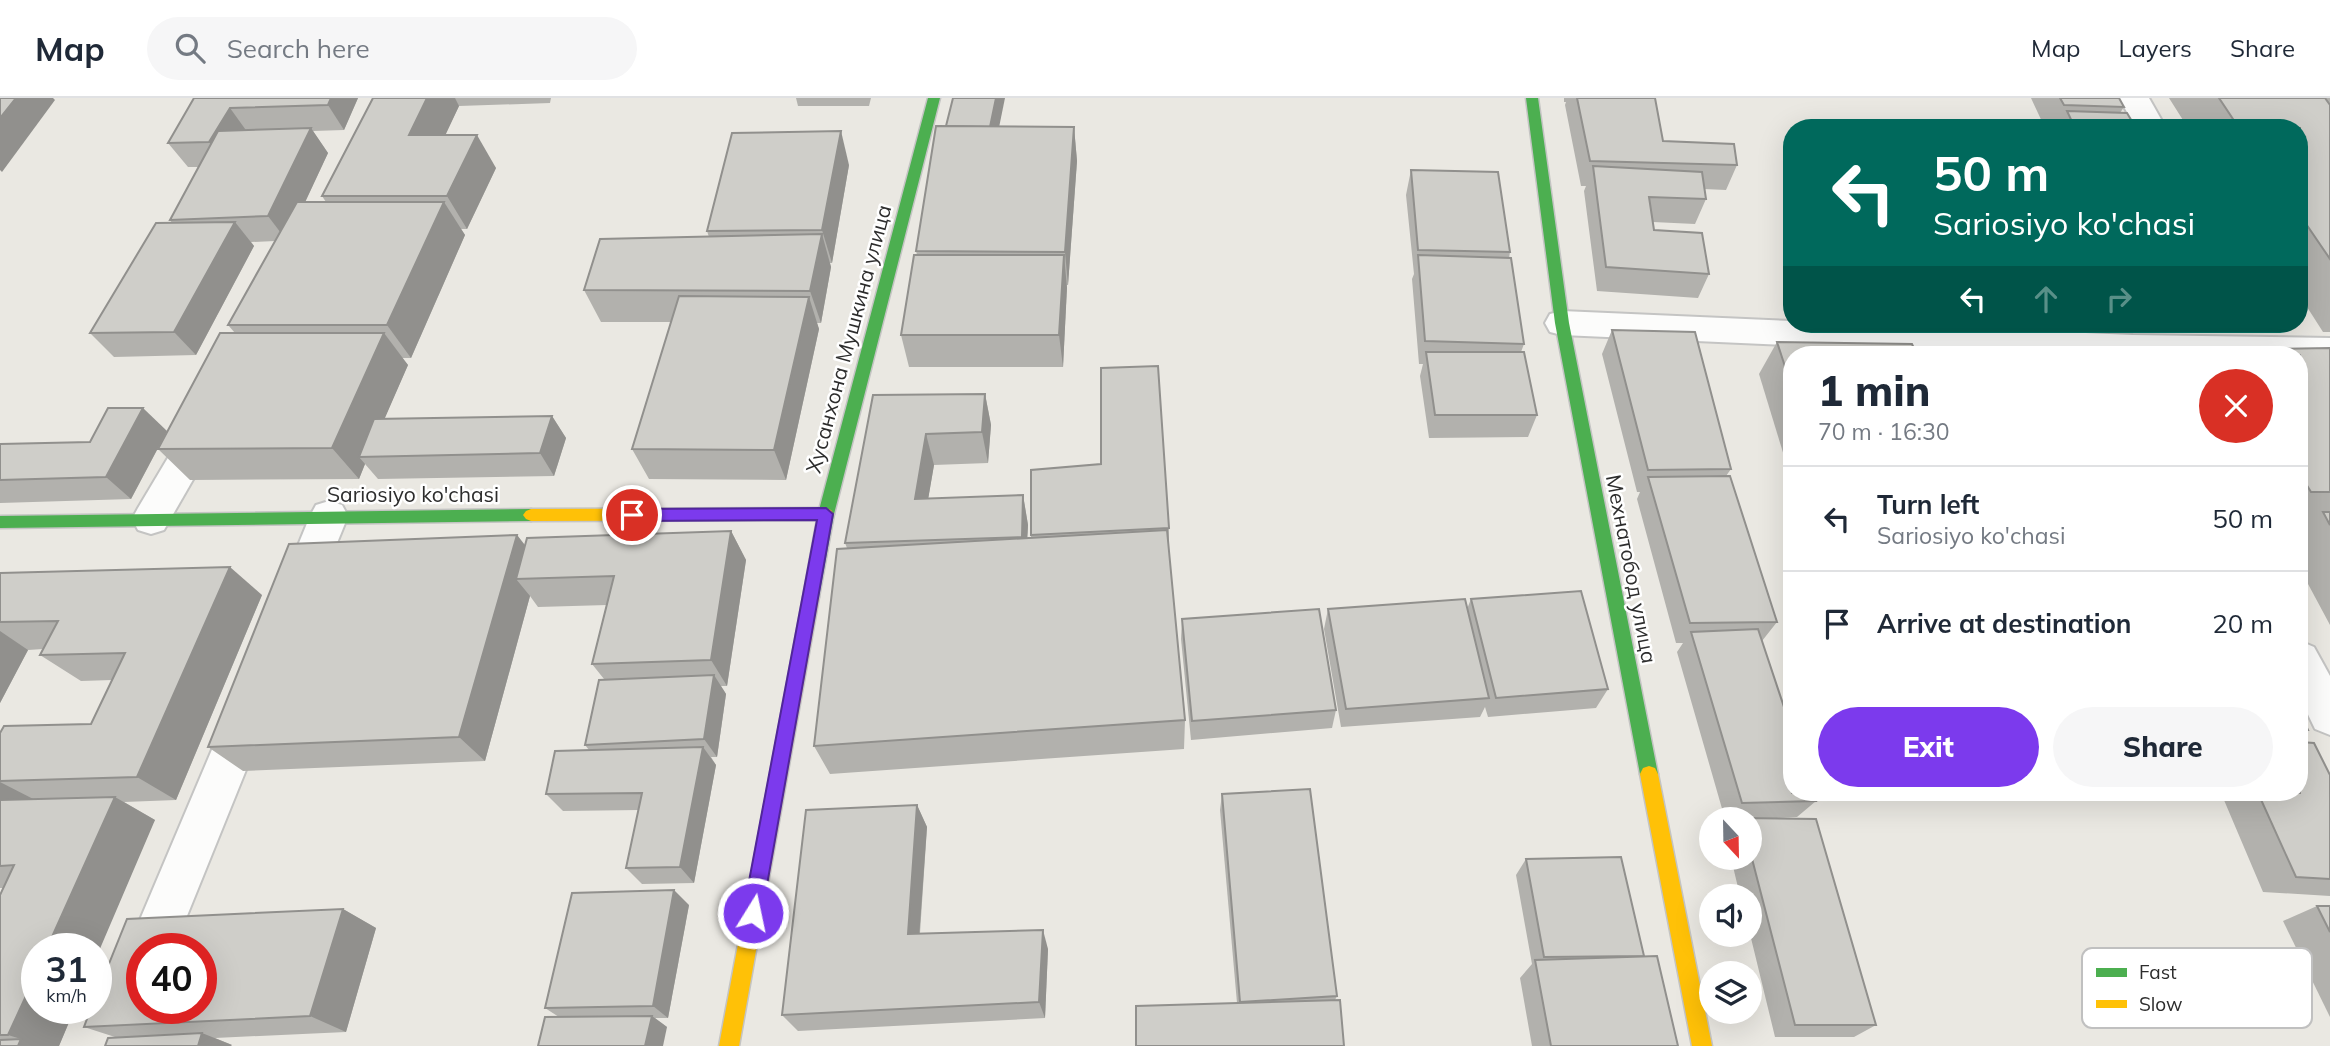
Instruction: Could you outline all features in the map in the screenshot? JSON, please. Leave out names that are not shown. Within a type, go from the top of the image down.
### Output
[{"type":"street","name":"Хусанхона Мушкина улица","points":[[729,1046],[826,514],[934,98]]},
{"type":"street","name":"Мехнатобод улица","points":[[1532,98],[1562,323],[1702,1046]]},
{"type":"street","points":[[2134,98],[2146,119]]},
{"type":"street","points":[[1562,323],[2016,346]]},
{"type":"street","points":[[2189,346],[2272,337],[2330,351]]},
{"type":"street","points":[[151,519],[219,403]]},
{"type":"street","name":"Sariosiyo ko'chasi","points":[[0,522],[329,516],[826,514]]},
{"type":"street","points":[[282,631],[329,516]]},
{"type":"street","points":[[2308,674],[2330,716]]},
{"type":"street","points":[[157,933],[261,682]]},
{"type":"building","points":[[0,98],[16,98],[0,118]]},
{"type":"building","points":[[194,98],[331,98],[328,105],[230,108],[209,142],[168,143]]},
{"type":"building","points":[[373,98],[427,98],[409,135],[477,135],[447,196],[322,196]]},
{"type":"building","points":[[953,98],[996,98],[990,127],[946,126]]},
{"type":"building","points":[[1577,98],[1655,98],[1663,141],[1734,144],[1737,165],[1590,161]]},
{"type":"building","points":[[2060,98],[2119,98],[2124,107],[2064,105]]},
{"type":"building","points":[[2219,98],[2325,98],[2330,105],[2330,259],[2308,227],[2308,119],[2233,119]]},
{"type":"building","points":[[2067,111],[2127,113],[2131,119],[2071,119]]},
{"type":"building","points":[[936,126],[1074,127],[1065,252],[916,251]]},
{"type":"building","points":[[311,128],[268,216],[170,220],[218,131]]},
{"type":"building","points":[[841,131],[822,230],[707,231],[732,133]]},
{"type":"building","points":[[1593,166],[1702,172],[1706,199],[1649,197],[1654,230],[1702,233],[1709,274],[1606,267]]},
{"type":"building","points":[[1411,170],[1498,172],[1510,252],[1418,250]]},
{"type":"building","points":[[297,202],[444,202],[387,325],[228,325]]},
{"type":"building","points":[[235,222],[174,332],[90,333],[156,223]]},
{"type":"building","points":[[822,234],[810,291],[584,290],[600,239]]},
{"type":"building","points":[[914,255],[1064,255],[1059,335],[901,335]]},
{"type":"building","points":[[1418,255],[1511,258],[1524,344],[1425,341]]},
{"type":"building","points":[[679,296],[809,297],[774,450],[632,449]]},
{"type":"building","points":[[1612,330],[1695,332],[1731,469],[1648,470]]},
{"type":"building","points":[[220,333],[384,333],[332,448],[158,449]]},
{"type":"building","points":[[1777,342],[1913,346],[1783,346],[1783,360]]},
{"type":"building","points":[[2308,348],[2330,348],[2330,492],[2311,492],[2308,487]]},
{"type":"building","points":[[1426,352],[1524,352],[1537,415],[1435,415]]},
{"type":"building","points":[[1158,366],[1169,528],[1031,535],[1031,470],[1101,464],[1101,368]]},
{"type":"building","points":[[985,394],[982,432],[926,434],[915,499],[1023,495],[1022,537],[845,543],[873,395]]},
{"type":"building","points":[[108,408],[143,408],[106,477],[0,480],[0,444],[90,442]]},
{"type":"building","points":[[552,416],[540,453],[359,457],[374,419]]},
{"type":"building","points":[[1730,476],[1777,622],[1690,623],[1648,477]]},
{"type":"building","points":[[2323,512],[2330,512],[2330,525]]},
{"type":"building","points":[[1167,530],[1185,720],[814,746],[837,549]]},
{"type":"building","points":[[731,531],[711,660],[592,664],[614,576],[516,579],[527,538]]},
{"type":"building","points":[[517,535],[459,737],[208,747],[289,544]]},
{"type":"building","points":[[230,567],[137,777],[0,781],[0,733],[4,726],[91,724],[125,653],[40,655],[58,621],[0,622],[0,573]]},
{"type":"building","points":[[1581,591],[1608,689],[1496,698],[1471,599]]},
{"type":"building","points":[[1465,599],[1489,698],[1346,709],[1328,609]]},
{"type":"building","points":[[1319,609],[1336,710],[1192,721],[1182,619]]},
{"type":"building","points":[[1758,629],[1783,704],[1783,801],[1816,801],[1742,803],[1691,632]]},
{"type":"building","points":[[714,675],[704,739],[585,745],[599,680]]},
{"type":"building","points":[[2308,743],[2314,743],[2330,775],[2330,879],[2296,877],[2262,801],[2308,801]]},
{"type":"building","points":[[703,747],[680,867],[626,868],[642,793],[546,794],[555,751]]},
{"type":"building","points":[[1310,789],[1337,996],[1240,1002],[1222,794]]},
{"type":"building","points":[[115,797],[54,933],[21,933],[21,1007],[8,1035],[0,1035],[0,895],[14,865],[0,866],[0,800]]},
{"type":"building","points":[[917,805],[908,934],[1043,930],[1039,1002],[782,1015],[806,810]]},
{"type":"building","points":[[1762,818],[1816,819],[1876,1025],[1795,1025],[1762,897],[1762,884],[1759,884],[1755,870],[1762,870]]},
{"type":"building","points":[[1621,857],[1644,956],[1544,957],[1526,859]]},
{"type":"building","points":[[674,890],[653,1006],[545,1008],[572,893]]},
{"type":"building","points":[[2317,906],[2330,906],[2330,932]]},
{"type":"building","points":[[343,909],[310,1016],[217,1021],[217,933],[126,933],[126,1024],[146,1024],[84,1027],[85,1024],[112,1024],[112,956],[127,919]]},
{"type":"building","points":[[1657,956],[1678,1046],[1551,1046],[1535,960]]},
{"type":"building","points":[[1340,1000],[1344,1046],[1136,1046],[1136,1006]]},
{"type":"building","points":[[652,1016],[645,1046],[538,1046],[545,1017]]},
{"type":"building","points":[[202,1033],[198,1046],[105,1046],[108,1038]]},
{"type":"building","points":[[21,1039],[18,1046],[0,1046],[0,1040]]},
{"type":"traffic: fast","points":[[811,597],[826,514],[934,98]]},
{"type":"traffic: fast","points":[[1532,98],[1562,323],[1649,774]]},
{"type":"traffic: fast","points":[[0,522],[531,515]]},
{"type":"traffic: slow","points":[[531,515],[826,514]]},
{"type":"traffic: slow","points":[[729,1046],[811,597]]},
{"type":"traffic: slow","points":[[1649,774],[1702,1046]]},
{"type":"route","points":[[632,515],[826,514],[753,913]]}]
